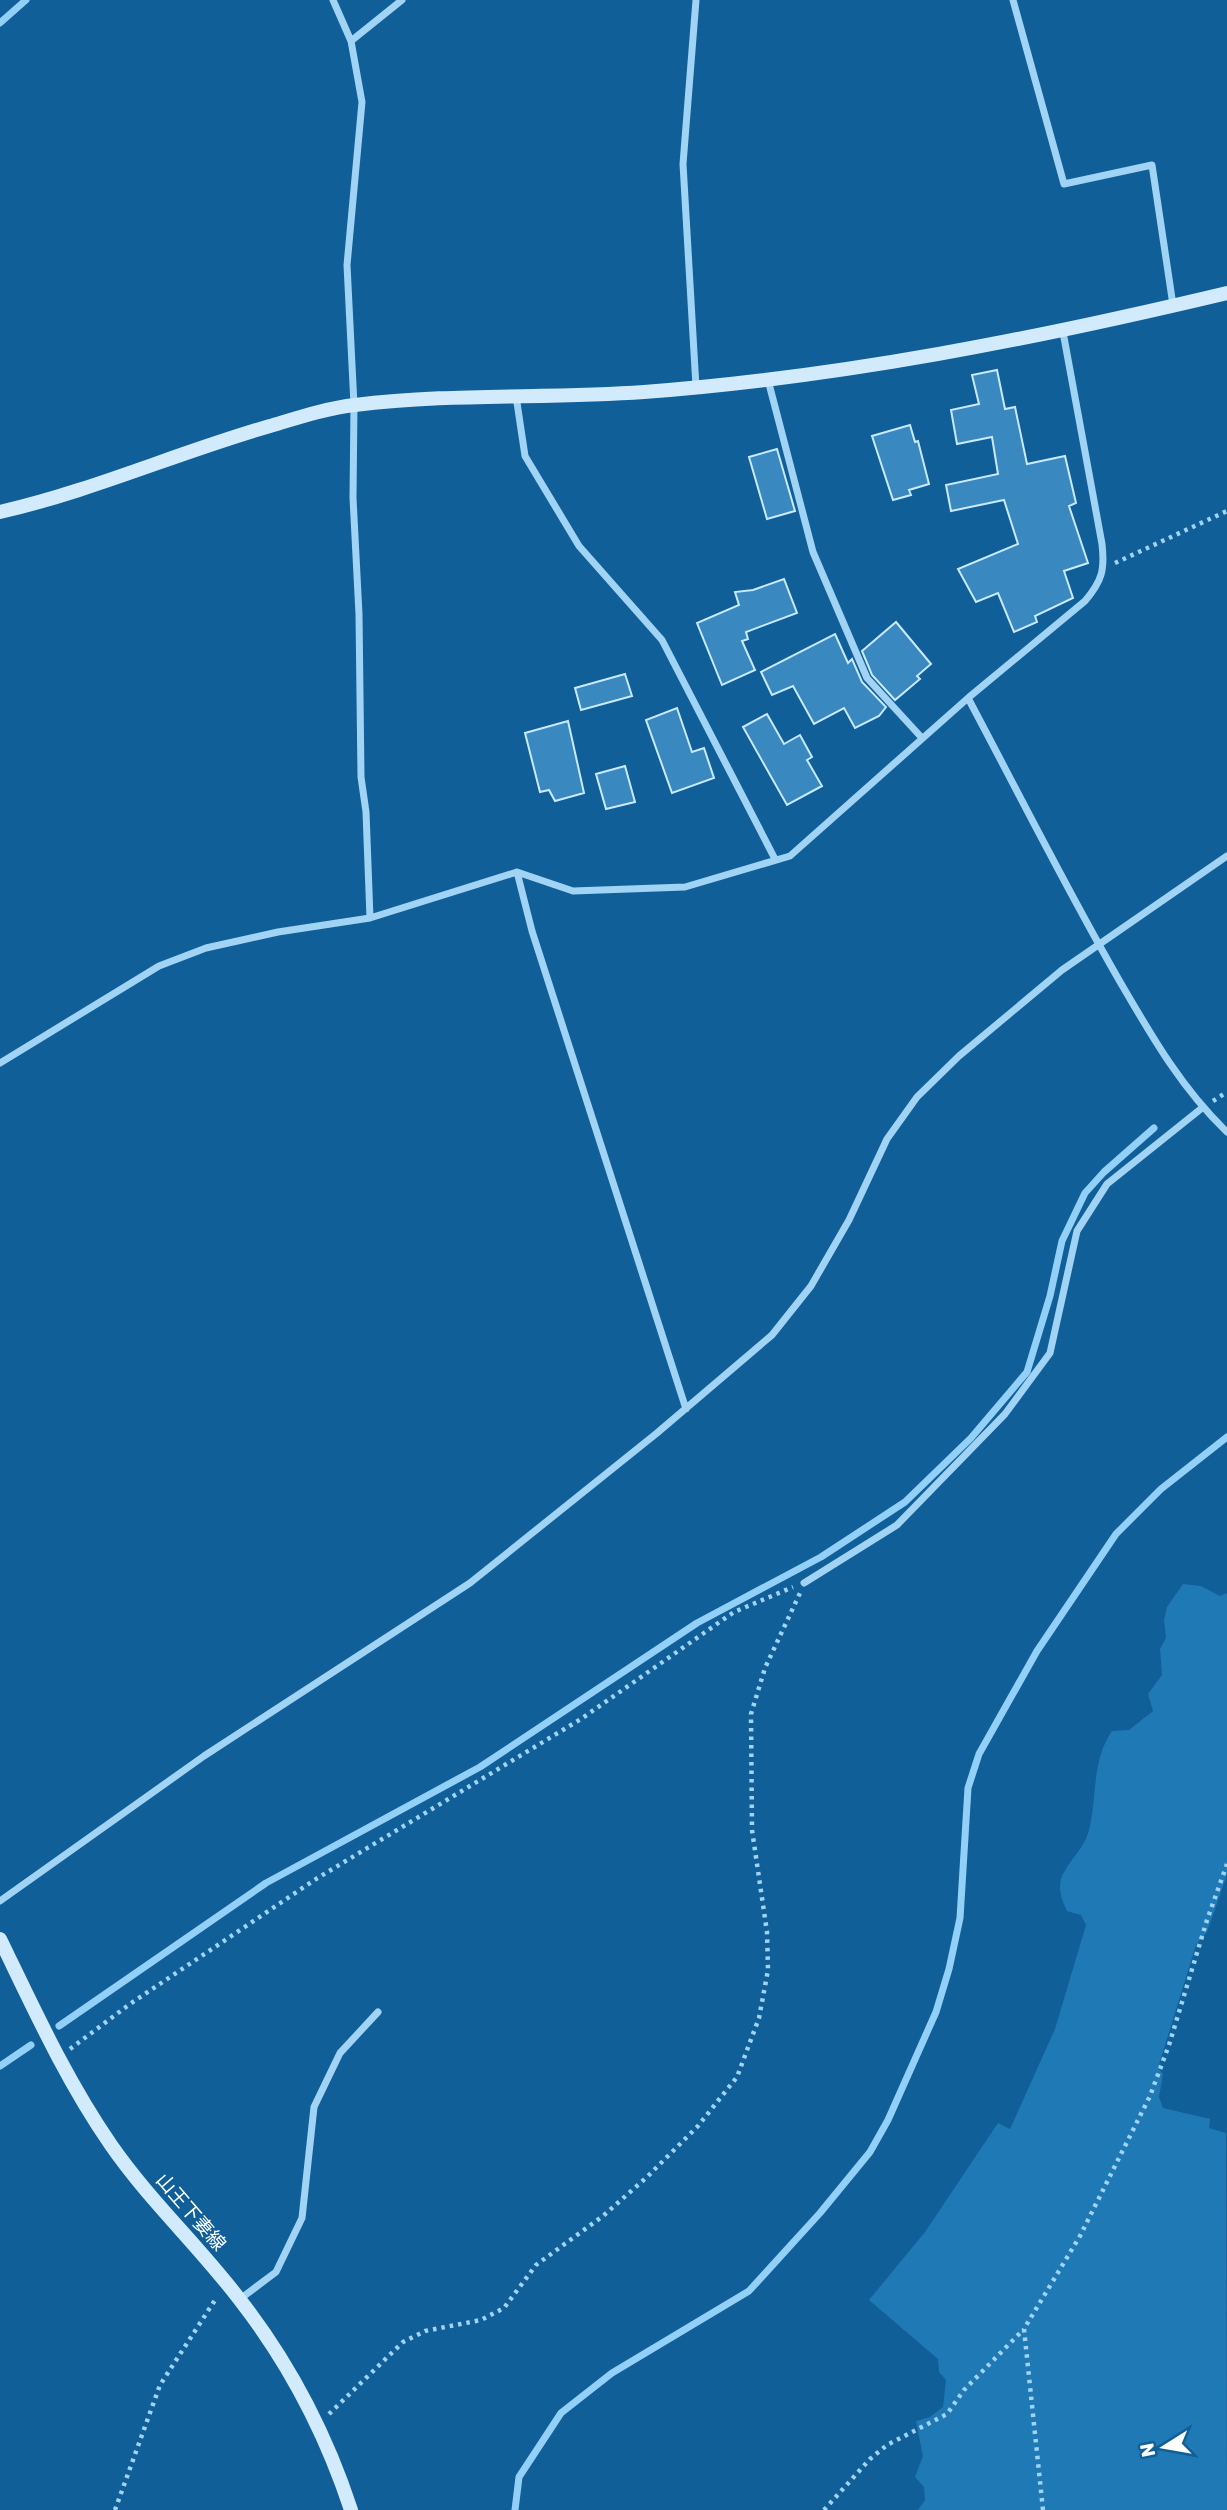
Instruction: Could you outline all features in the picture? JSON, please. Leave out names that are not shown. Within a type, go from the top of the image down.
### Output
[{"type":"street","points":[[333,0],[351,41],[362,102],[347,265],[354,405],[353,498],[361,777],[366,812],[370,918]]},
{"type":"street","points":[[351,41],[402,0]]},
{"type":"street","points":[[696,0],[683,164],[696,387]]},
{"type":"street","points":[[1013,0],[1064,184],[1152,165],[1173,306]]},
{"type":"street","points":[[0,512],[53,500],[239,435],[354,405],[642,392],[768,380],[917,360],[1063,332],[1227,293]]},
{"type":"street","points":[[0,1063],[159,966],[206,948],[278,932],[370,918],[517,872],[573,891],[685,887],[790,856],[968,698],[1086,601],[1101,582],[1105,568],[1063,332]]},
{"type":"street","points":[[768,380],[813,552],[867,678],[922,738]]},
{"type":"street","points":[[516,396],[525,456],[579,546],[663,640],[775,859]]},
{"type":"street","points":[[968,698],[1099,945],[1162,1054],[1202,1108],[1227,1132]]},
{"type":"street","points":[[0,1900],[204,1756],[470,1583],[686,1409],[772,1335],[811,1286],[849,1220],[887,1139],[917,1097],[969,1047],[1062,970],[1227,856]]},
{"type":"street","points":[[517,872],[532,931],[686,1409]]},
{"type":"street","points":[[804,1583],[897,1525],[1005,1414],[1050,1353],[1077,1231],[1107,1184],[1202,1108]]},
{"type":"street","name":"山王下妻線","points":[[0,1939],[59,2058],[111,2145],[170,2220],[228,2284],[271,2341],[318,2426],[351,2510]]},
{"type":"street","points":[[240,2299],[276,2272],[302,2218],[314,2107],[340,2053],[378,2012]]},
{"type":"path","points":[[1105,568],[1227,511]]},
{"type":"path","points":[[59,2058],[130,2004],[304,1887],[580,1719],[734,1612],[804,1583]]},
{"type":"path","points":[[318,2426],[403,2342],[425,2331],[481,2320],[504,2308],[537,2265],[603,2216],[647,2177],[698,2126],[737,2077],[759,2018],[768,1970],[767,1932],[752,1830],[751,1714],[765,1668],[804,1583]]},
{"type":"path","points":[[824,2510],[870,2459],[887,2445],[947,2414],[964,2390],[1024,2329],[1080,2236],[1150,2096],[1170,2045],[1207,1920],[1227,1864]]},
{"type":"path","points":[[116,2510],[160,2385],[209,2307],[228,2284]]},
{"type":"path","points":[[1024,2329],[1043,2510]]},
{"type":"shaded area","points":[[1183,1584],[1201,1586],[1220,1596],[1227,1593],[1227,1875],[1207,1932],[1196,1945],[1158,2068],[1163,2074],[1159,2097],[1163,2108],[1210,2119],[1209,2128],[1226,2133],[1227,2510],[918,2510],[925,2500],[924,2487],[915,2477],[923,2456],[916,2421],[930,2417],[943,2407],[946,2380],[939,2372],[938,2359],[869,2300],[925,2232],[998,2123],[1010,2129],[1055,2029],[1086,1925],[1081,1915],[1067,1911],[1061,1895],[1061,1879],[1088,1834],[1098,1765],[1112,1731],[1129,1730],[1153,1711],[1148,1694],[1162,1675],[1160,1649],[1166,1638],[1164,1620],[1167,1607]]},
{"type":"building","points":[[997,370],[1005,409],[1015,407],[1027,464],[1065,456],[1076,503],[1069,506],[1088,563],[1064,571],[1073,598],[1035,616],[1037,622],[1014,632],[998,593],[976,602],[958,569],[1018,544],[1004,500],[951,511],[946,485],[998,474],[992,437],[957,444],[951,410],[979,404],[972,375]]},
{"type":"building","points":[[910,425],[915,442],[918,441],[929,484],[909,490],[911,495],[893,500],[872,436]]},
{"type":"building","points":[[777,449],[795,511],[767,519],[749,457]]},
{"type":"building","points":[[784,579],[797,613],[746,632],[748,639],[742,641],[755,670],[722,685],[697,623],[739,605],[735,592],[753,590]]},
{"type":"building","points":[[896,622],[931,664],[917,676],[920,679],[895,700],[872,675],[862,651]]},
{"type":"building","points":[[835,634],[848,663],[852,659],[862,682],[886,707],[879,716],[855,728],[844,708],[814,724],[793,686],[772,695],[761,672]]},
{"type":"building","points":[[625,674],[632,696],[581,710],[575,688]]},
{"type":"building","points":[[677,708],[692,752],[704,748],[714,778],[672,793],[646,720]]},
{"type":"building","points":[[767,714],[784,744],[800,735],[812,757],[807,760],[822,786],[787,805],[743,727]]},
{"type":"building","points":[[568,721],[584,793],[555,801],[549,790],[540,792],[525,733]]},
{"type":"building","points":[[625,766],[635,802],[606,809],[596,774]]},
{"type":"waterway","points":[[0,23],[26,0]]},
{"type":"waterway","points":[[59,2026],[266,1883],[480,1767],[697,1623],[821,1557],[905,1502],[971,1438],[1027,1372],[1050,1296],[1062,1241],[1085,1193],[1104,1172],[1154,1128]]},
{"type":"waterway","points":[[515,2510],[519,2477],[561,2413],[612,2373],[749,2291],[820,2213],[870,2152],[888,2120],[936,2012],[949,1969],[960,1918],[968,1788],[979,1754],[1037,1651],[1116,1534],[1161,1489],[1227,1437]]},
{"type":"waterway","points":[[0,2066],[31,2045]]}]
